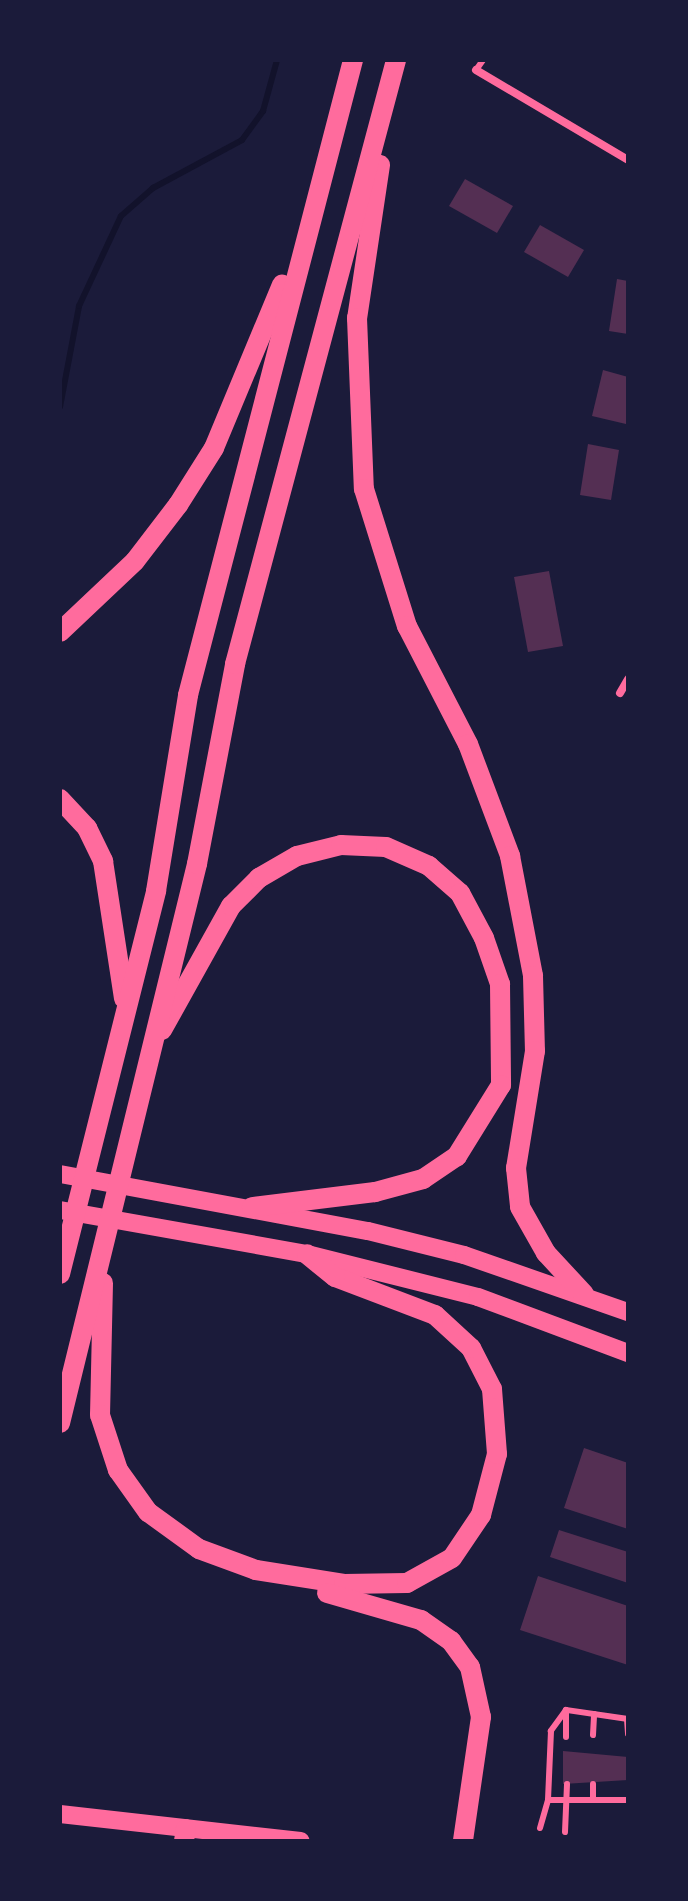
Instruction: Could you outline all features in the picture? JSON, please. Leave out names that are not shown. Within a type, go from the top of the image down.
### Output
[{"type":"highway","points":[[60,1274],[156,891],[188,695],[353,60]]},
{"type":"highway","points":[[60,1423],[157,1037],[235,664],[396,61]]},
{"type":"highway","points":[[396,61],[357,318],[356,436],[364,489],[407,626],[468,744],[510,856],[533,976],[535,1051],[516,1168],[520,1207],[546,1253],[584,1294]]},
{"type":"highway","points":[[60,632],[135,561],[214,448],[275,306],[332,142]]},
{"type":"highway","points":[[60,799],[87,828],[103,861],[125,1008]]},
{"type":"highway","points":[[157,1037],[231,906],[259,878],[297,856],[341,845],[386,847],[429,866],[460,893],[500,984],[504,1023],[501,1085],[483,1125],[457,1156],[423,1179],[252,1207]]},
{"type":"highway","points":[[287,1579],[382,1586],[434,1572],[474,1528],[497,1454],[492,1389],[452,1328],[412,1301],[335,1277],[307,1254]]},
{"type":"highway","points":[[101,1267],[100,1415],[127,1485],[178,1538],[287,1579],[421,1620],[465,1658],[481,1717],[463,1841]]},
{"type":"main road","points":[[60,1174],[252,1207],[464,1255],[584,1294],[628,1312]]},
{"type":"main road","points":[[60,1210],[307,1254],[478,1297],[628,1353]]},
{"type":"main road","points":[[60,1814],[185,1835],[300,1841]]},
{"type":"street","points":[[476,70],[627,159]]},
{"type":"street","points":[[620,693],[628,679]]},
{"type":"lane","points":[[476,70],[483,60]]},
{"type":"lane","points":[[566,1710],[628,1719],[628,1734]]},
{"type":"lane","points":[[566,1710],[566,1737]]},
{"type":"lane","points":[[540,1828],[548,1800],[551,1731],[566,1710]]},
{"type":"lane","points":[[593,1735],[594,1714]]},
{"type":"lane","points":[[565,1832],[567,1784]]},
{"type":"lane","points":[[593,1784],[593,1800]]},
{"type":"lane","points":[[548,1800],[628,1800]]},
{"type":"building","points":[[465,179],[513,206],[497,233],[449,206]]},
{"type":"building","points":[[540,225],[584,250],[568,277],[524,252]]},
{"type":"building","points":[[617,279],[628,281],[628,334],[609,331]]},
{"type":"building","points":[[603,370],[628,377],[626,424],[592,416]]},
{"type":"building","points":[[588,444],[619,450],[611,500],[580,495]]},
{"type":"building","points":[[549,571],[563,646],[528,652],[514,577]]},
{"type":"building","points":[[584,1448],[628,1463],[628,1529],[564,1508]]},
{"type":"building","points":[[559,1530],[628,1552],[628,1583],[550,1557]]},
{"type":"building","points":[[538,1576],[628,1606],[628,1665],[520,1630]]},
{"type":"building","points":[[563,1751],[628,1757],[628,1780],[563,1784]]},
{"type":"waterway","points":[[60,407],[79,306],[121,216],[153,188],[242,140],[263,111],[277,60]]}]
